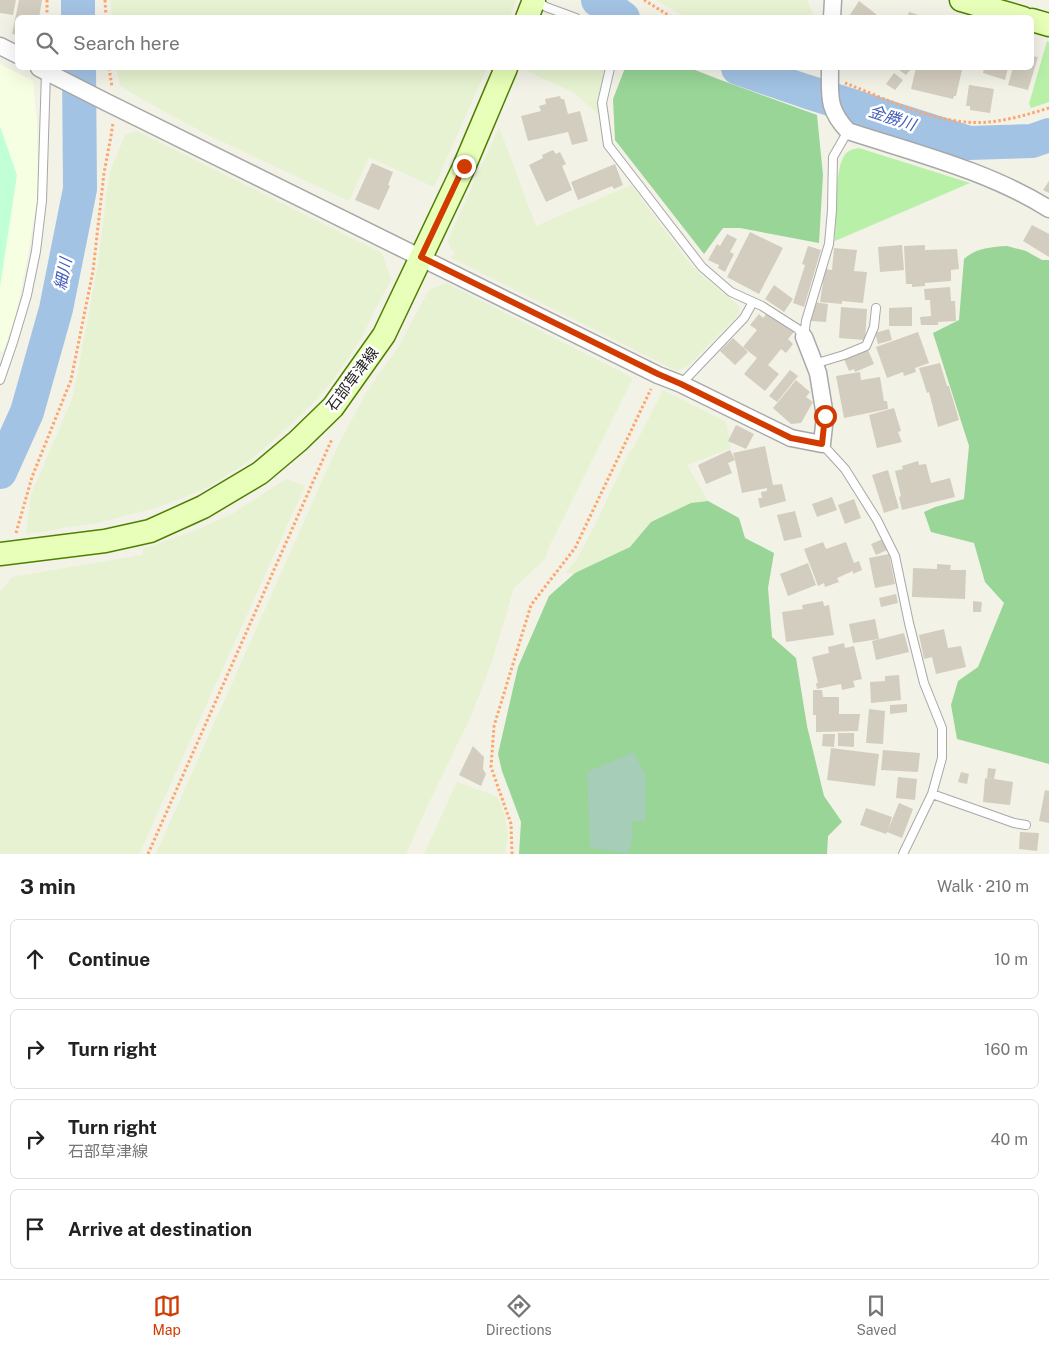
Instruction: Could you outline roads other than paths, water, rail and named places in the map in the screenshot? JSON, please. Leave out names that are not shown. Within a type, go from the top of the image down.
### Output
[{"type":"main road","points":[[528,15],[534,0]]},
{"type":"main road","points":[[961,0],[1013,15]]},
{"type":"main road","points":[[1034,21],[1049,25]]},
{"type":"main road","name":"石部草津線","points":[[3,554],[105,541],[150,531],[203,507],[260,473],[298,441],[333,407],[384,335],[464,166],[505,70]]},
{"type":"street","points":[[832,15],[833,0]]},
{"type":"street","points":[[0,46],[15,54]]},
{"type":"street","points":[[44,70],[791,438],[822,444],[825,416],[818,373],[804,338]]},
{"type":"street","points":[[830,76],[831,104],[843,126],[984,176],[1030,197],[1049,209]]},
{"type":"lane","points":[[534,0],[546,7],[568,15]]},
{"type":"lane","points":[[0,380],[27,295],[36,251],[42,200],[42,70]]},
{"type":"lane","points":[[610,70],[602,103],[608,145],[702,267],[731,292],[762,306],[798,329],[804,338]]},
{"type":"lane","points":[[804,338],[806,321],[829,244],[833,157],[843,126]]},
{"type":"lane","points":[[681,384],[744,318],[753,302]]},
{"type":"lane","points":[[814,364],[866,346],[874,327],[876,308]]},
{"type":"lane","points":[[822,444],[845,468],[877,520],[895,556],[924,683],[942,728],[942,758],[932,794],[903,854]]},
{"type":"lane","points":[[932,794],[1014,823],[1026,825]]},
{"type":"waterway","name":"細川","points":[[78,0],[78,15]]},
{"type":"waterway","name":"金勝川","points":[[598,0],[619,15]]},
{"type":"waterway","name":"細川","points":[[0,472],[27,412],[56,309],[80,189],[79,70]]},
{"type":"waterway","name":"金勝川","points":[[744,70],[969,143],[1032,141],[1049,135]]}]
